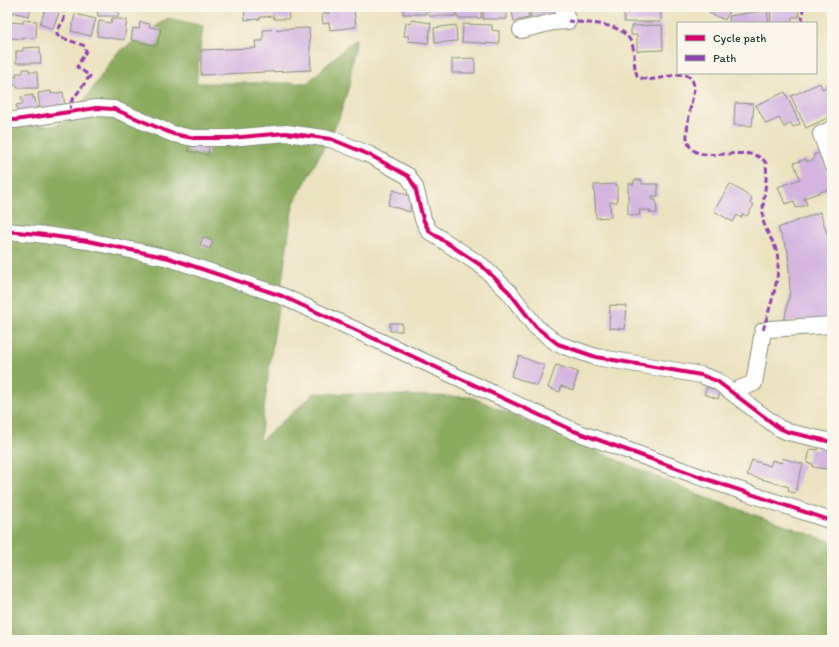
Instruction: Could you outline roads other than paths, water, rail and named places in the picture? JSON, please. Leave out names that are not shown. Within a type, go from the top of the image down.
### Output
[{"type":"street","points":[[521,30],[554,22],[568,21],[562,7]]},
{"type":"street","points":[[7,120],[96,108],[114,110],[173,134],[193,138],[230,138],[286,133],[331,139],[370,155],[408,176],[415,187],[423,219],[429,231],[482,266],[509,292],[536,327],[558,344],[596,357],[701,375],[717,381],[779,428],[788,432],[832,442]]},
{"type":"street","points":[[832,129],[820,134],[832,164]]},
{"type":"street","points":[[7,231],[88,242],[169,258],[282,296],[574,431],[709,480],[832,521]]},
{"type":"street","points":[[732,392],[754,383],[763,331],[769,329],[832,325]]}]
